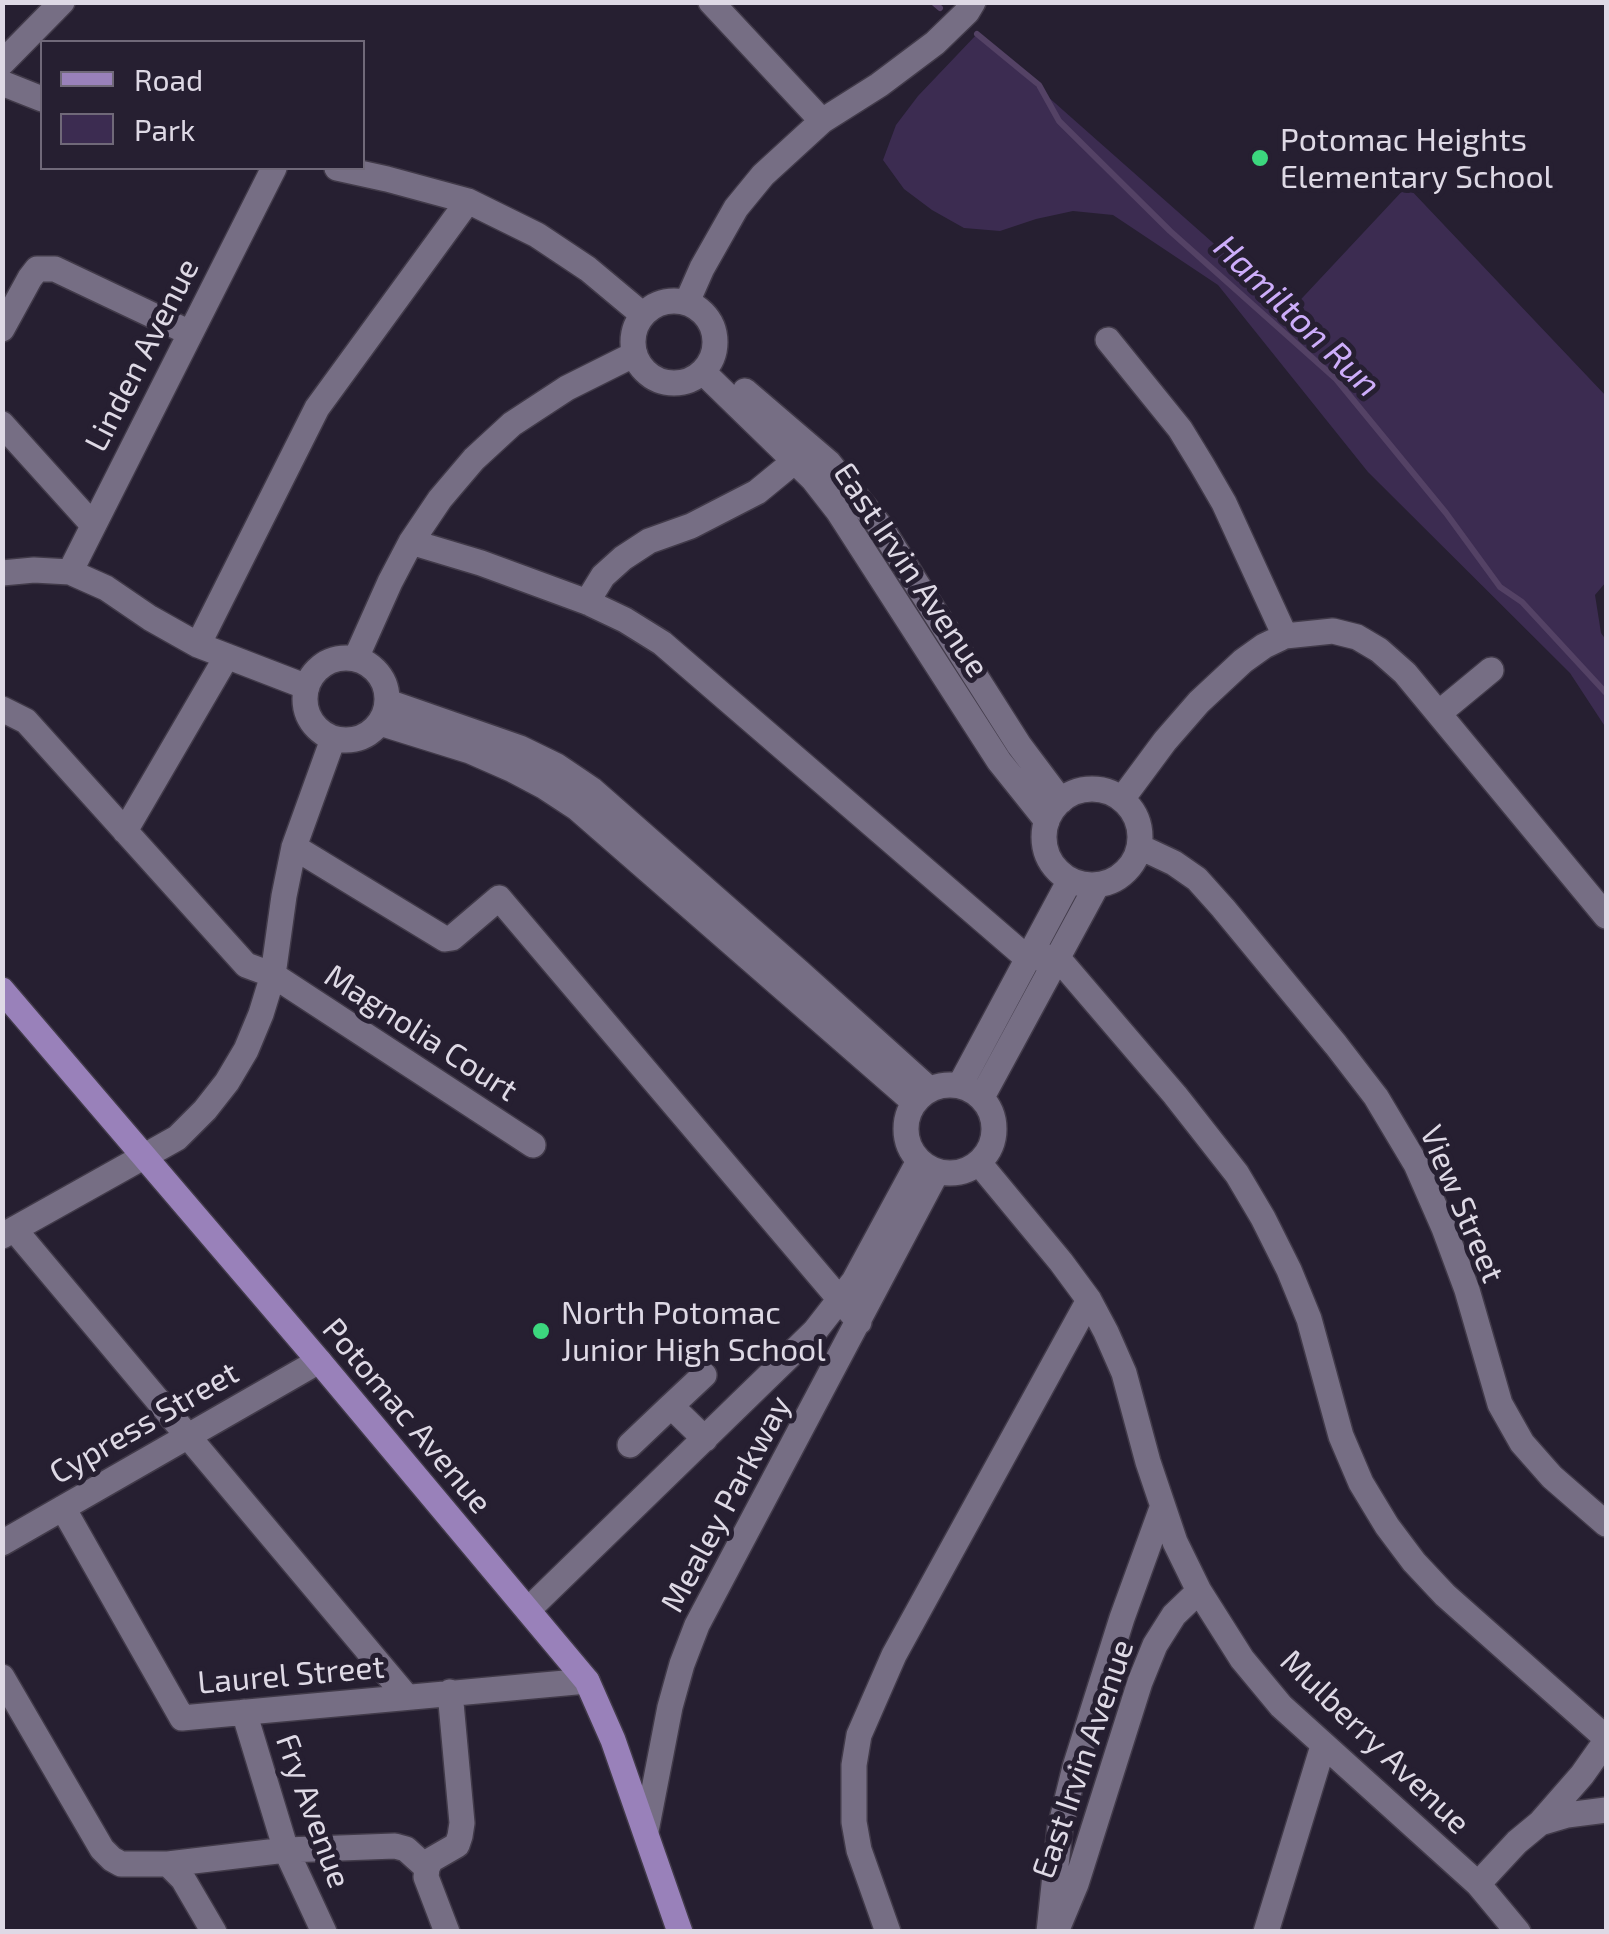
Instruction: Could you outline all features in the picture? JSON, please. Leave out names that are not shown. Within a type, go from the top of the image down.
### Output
[{"type":"main road","name":"Potomac Avenue","points":[[2,990],[588,1682],[613,1740],[680,1932]]},
{"type":"street","points":[[2,62],[62,2]]},
{"type":"street","points":[[711,2],[822,121]]},
{"type":"street","points":[[687,302],[736,208],[764,175],[822,121],[935,43],[973,2]]},
{"type":"street","points":[[2,83],[40,99]]},
{"type":"street","name":"Linden Avenue","points":[[70,572],[273,170]]},
{"type":"street","points":[[347,170],[468,201],[537,234],[588,269],[642,315]]},
{"type":"street","points":[[198,645],[317,408],[468,201]]},
{"type":"street","points":[[2,329],[30,278],[38,269],[55,269],[190,332]]},
{"type":"street","points":[[671,300],[687,302],[703,311],[713,326],[716,344],[707,367],[692,380],[664,382],[641,366],[633,340],[636,327],[642,315],[655,305],[671,300]]},
{"type":"street","points":[[1108,340],[1180,429],[1202,465],[1224,503],[1284,636]]},
{"type":"street","points":[[356,658],[411,542],[474,459],[512,424],[567,388],[635,354]]},
{"type":"street","name":"East Irvin Avenue","points":[[707,367],[803,455],[999,761],[1054,811]]},
{"type":"street","points":[[2,424],[93,525]]},
{"type":"street","points":[[587,602],[603,576],[623,558],[758,492],[803,455]]},
{"type":"street","points":[[411,542],[587,602],[662,643],[1028,958],[1057,957]]},
{"type":"street","points":[[2,573],[70,572],[106,588],[198,645],[306,687]]},
{"type":"street","points":[[1122,799],[1164,741],[1243,661],[1284,636],[1333,630],[1358,637],[1405,674],[1606,916]]},
{"type":"street","points":[[125,831],[227,656]]},
{"type":"street","points":[[356,658],[373,667],[384,683],[384,712],[368,735],[351,740],[333,739],[310,718],[305,703],[306,687],[325,663],[356,658]]},
{"type":"street","points":[[1439,714],[1492,670]]},
{"type":"street","name":"Magnolia Court","points":[[2,709],[26,721],[246,965],[273,975],[534,1145]]},
{"type":"street","points":[[384,712],[520,748],[551,776],[615,809],[792,981],[921,1096]]},
{"type":"street","points":[[333,739],[294,847],[273,975],[261,1014],[227,1082],[176,1138],[8,1232],[188,1435],[406,1696]]},
{"type":"street","points":[[1080,790],[1102,790],[1122,799],[1134,812],[1140,829],[1140,846],[1134,861],[1112,881],[1097,885],[1070,880],[1053,866],[1046,852],[1044,836],[1054,811],[1080,790]]},
{"type":"street","name":"View Street","points":[[1140,846],[1174,863],[1210,894],[1376,1097],[1416,1164],[1444,1228],[1467,1290],[1500,1404],[1522,1444],[1606,1524]]},
{"type":"street","points":[[294,847],[444,939],[452,938],[499,898],[859,1322]]},
{"type":"street","points":[[971,1091],[1028,958],[1070,880]]},
{"type":"street","points":[[971,1091],[1057,957],[1097,885]]},
{"type":"street","points":[[1057,957],[1238,1174],[1309,1319],[1341,1436],[1361,1483],[1386,1526],[1446,1595],[1606,1739],[1582,1776],[1540,1824],[1517,1842],[1478,1884]]},
{"type":"street","points":[[944,1084],[971,1091],[992,1113],[990,1148],[966,1170],[952,1174],[928,1166],[910,1148],[905,1133],[906,1117],[921,1096],[944,1084]]},
{"type":"street","points":[[978,1163],[1061,1262],[1089,1300],[1106,1332],[1124,1373],[1162,1508],[1199,1590]]},
{"type":"street","name":"Mealey Parkway","points":[[528,1610],[815,1330],[854,1281],[928,1166]]},
{"type":"street","name":"Mealey Parkway","points":[[646,1831],[670,1708],[697,1625],[859,1322],[928,1166]]},
{"type":"street","points":[[888,1932],[859,1850],[854,1822],[854,1765],[859,1736],[894,1656],[1089,1300]]},
{"type":"street","name":"Cypress Street","points":[[2,1542],[319,1361]]},
{"type":"street","points":[[630,1445],[704,1376]]},
{"type":"street","points":[[671,1406],[705,1439]]},
{"type":"street","name":"Laurel Street","points":[[62,1508],[182,1718],[588,1682]]},
{"type":"street","name":"East Irvin Avenue","points":[[1052,1932],[1060,1828],[1075,1767],[1162,1508]]},
{"type":"street","name":"East Irvin Avenue","points":[[1052,1932],[1076,1884],[1155,1645],[1174,1614],[1199,1590]]},
{"type":"street","name":"Mulberry Avenue","points":[[1199,1590],[1242,1658],[1280,1706],[1478,1884],[1518,1932]]},
{"type":"street","points":[[2,1677],[102,1849],[121,1864],[168,1864],[286,1850],[395,1846],[406,1849],[427,1868]]},
{"type":"street","points":[[447,1932],[426,1878],[431,1860],[457,1845],[462,1823],[450,1692]]},
{"type":"street","name":"Fry Avenue","points":[[244,1712],[286,1850],[324,1932]]},
{"type":"street","points":[[1268,1930],[1323,1746]]},
{"type":"street","points":[[1540,1824],[1566,1815],[1606,1810]]},
{"type":"street","points":[[168,1864],[183,1878],[214,1932]]},
{"type":"green space","points":[[977,34],[1290,311],[1407,186],[1606,396],[1606,582],[1595,595],[1601,633],[1606,640],[1606,728],[1570,673],[1368,472],[1218,285],[1113,215],[1073,211],[1000,231],[964,228],[904,189],[883,160],[896,125]]},
{"type":"waterway","name":"Hamilton Run","points":[[933,2],[940,8]]},
{"type":"waterway","name":"Hamilton Run","points":[[977,34],[1039,85],[1059,121],[1170,231],[1336,379],[1446,513],[1500,587],[1522,602],[1606,693]]},
{"type":"place","name":"Potomac Heights Elementary School","points":[[1260,158]]},
{"type":"place","name":"North Potomac Junior High School","points":[[541,1331]]}]
